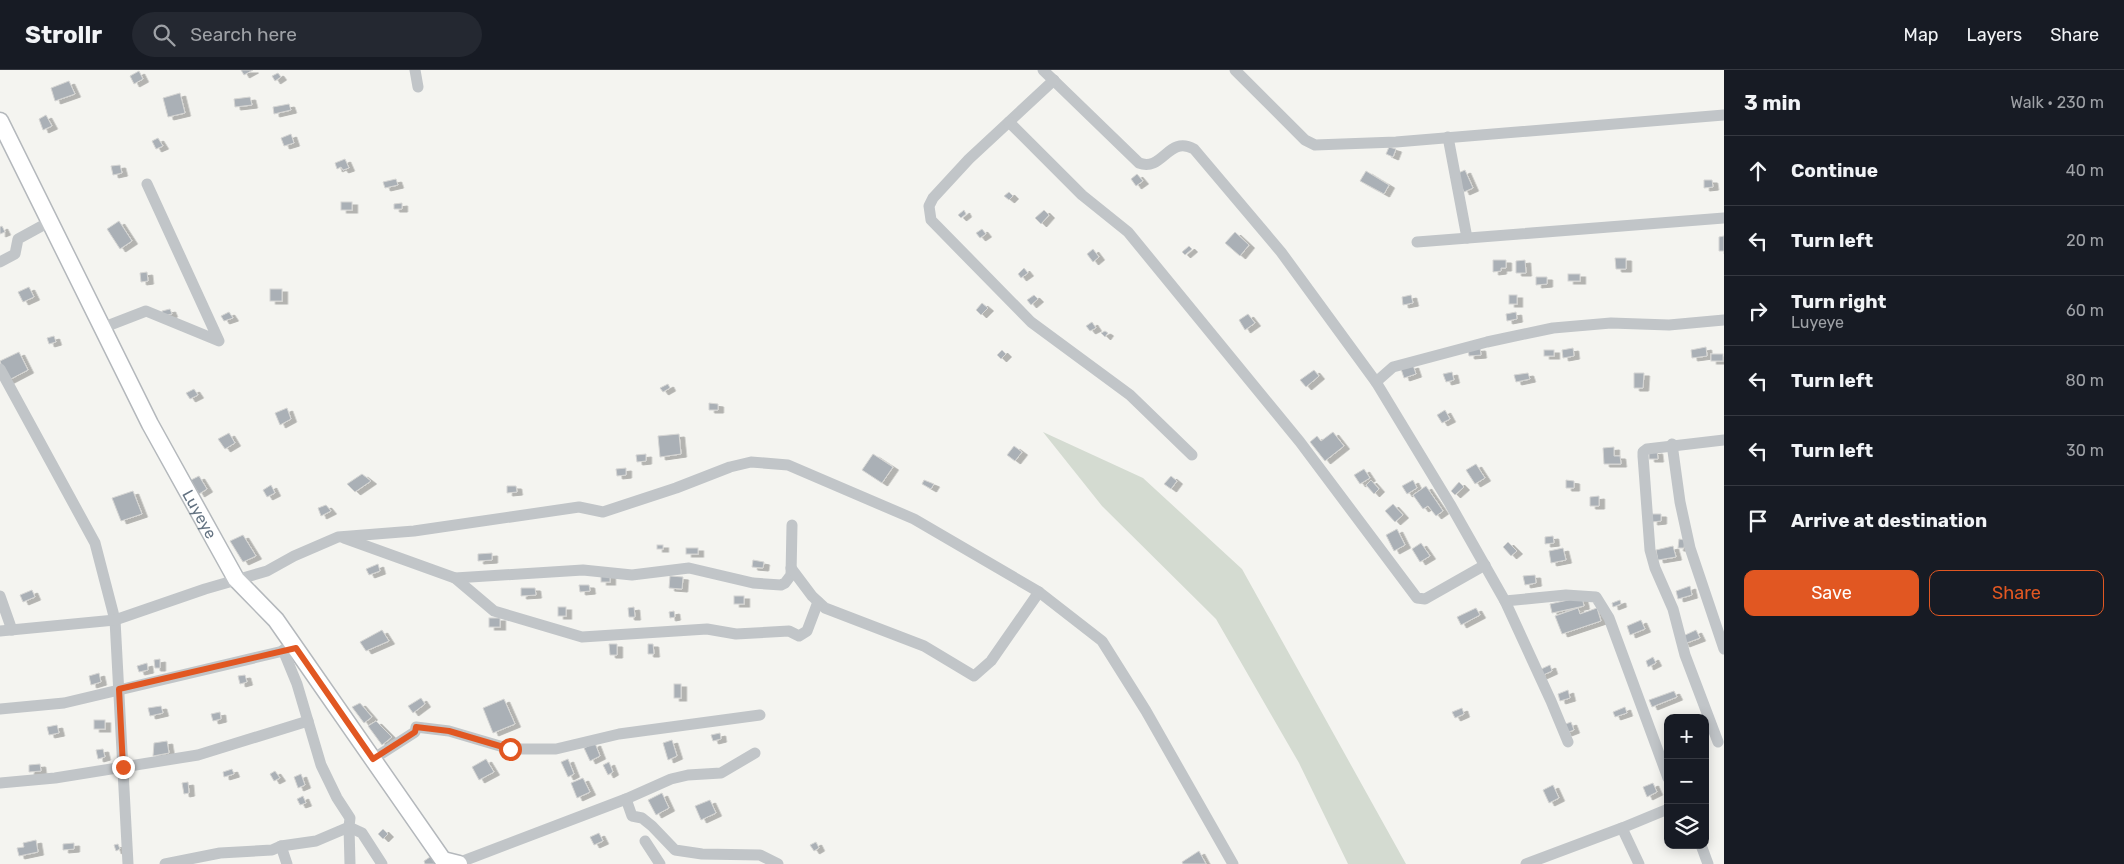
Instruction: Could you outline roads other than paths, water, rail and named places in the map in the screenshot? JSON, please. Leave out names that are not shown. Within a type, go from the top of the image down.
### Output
[{"type":"street","points":[[415,70],[418,86]]},
{"type":"street","points":[[1043,70],[1139,163],[1146,166],[1153,164],[1178,145],[1186,145],[1194,149],[1281,252],[1376,382],[1485,565],[1548,694],[1568,742]]},
{"type":"street","points":[[1235,70],[1305,140],[1314,145],[1448,137],[1724,115]]},
{"type":"street","points":[[1054,80],[969,159],[933,198],[929,206],[931,220],[1031,322],[1130,396],[1192,455]]},
{"type":"street","name":"Luyeye","points":[[0,121],[150,424],[236,580],[276,620],[290,649],[373,759],[443,860],[458,863]]},
{"type":"street","points":[[1010,122],[1082,195],[1128,232],[1300,442],[1418,598],[1425,599],[1485,565]]},
{"type":"street","points":[[1448,137],[1467,238]]},
{"type":"street","points":[[102,328],[146,311],[219,341],[147,184]]},
{"type":"street","points":[[1417,242],[1724,218]]},
{"type":"street","points":[[0,262],[15,254],[18,239],[49,222]]},
{"type":"street","points":[[1376,382],[1393,367],[1487,342],[1554,328],[1611,323],[1669,325],[1724,320]]},
{"type":"street","points":[[0,369],[95,542],[115,620],[128,864]]},
{"type":"street","points":[[1718,742],[1685,655],[1673,609],[1655,568],[1650,550],[1643,452],[1672,444],[1724,440]]},
{"type":"street","points":[[1672,444],[1680,502],[1690,548],[1724,649]]},
{"type":"street","points":[[0,631],[115,620],[267,571],[294,556],[338,537],[414,531],[579,507],[603,512],[676,488],[730,467],[751,462],[785,464],[914,519],[1039,592],[1105,644],[1200,803],[1233,864]]},
{"type":"street","points":[[338,537],[363,544],[410,563],[455,578],[574,570],[632,575],[689,568],[753,583],[781,585],[790,578],[792,525]]},
{"type":"street","points":[[791,568],[818,602],[838,614],[877,626],[924,646],[974,676],[990,662],[1039,592]]},
{"type":"street","points":[[455,578],[494,611],[582,637],[707,629],[736,634],[789,631],[799,636],[807,631],[818,602]]},
{"type":"street","points":[[1504,601],[1566,595],[1596,597],[1610,618],[1664,767]]},
{"type":"street","points":[[0,596],[12,630]]},
{"type":"street","points":[[0,709],[64,704],[119,689],[290,649],[297,684],[321,765],[336,798],[350,818],[350,864]]},
{"type":"street","points":[[373,759],[415,732],[416,727],[449,731],[510,749],[556,749],[619,734],[760,714]]},
{"type":"street","points":[[0,783],[55,778],[198,755],[308,720]]},
{"type":"street","points":[[458,863],[626,799],[671,779],[688,775],[720,773],[755,753]]},
{"type":"street","points":[[626,799],[632,816],[642,818],[675,850],[702,854],[760,855],[778,864]]},
{"type":"street","points":[[1526,864],[1664,811]]},
{"type":"street","points":[[165,864],[207,854],[272,850],[281,846],[316,841],[349,827],[362,833],[382,864]]},
{"type":"street","points":[[1622,828],[1639,864]]},
{"type":"street","points":[[645,841],[660,864]]},
{"type":"street","points":[[281,846],[287,864]]},
{"type":"street","points":[[1702,849],[1708,864]]}]
